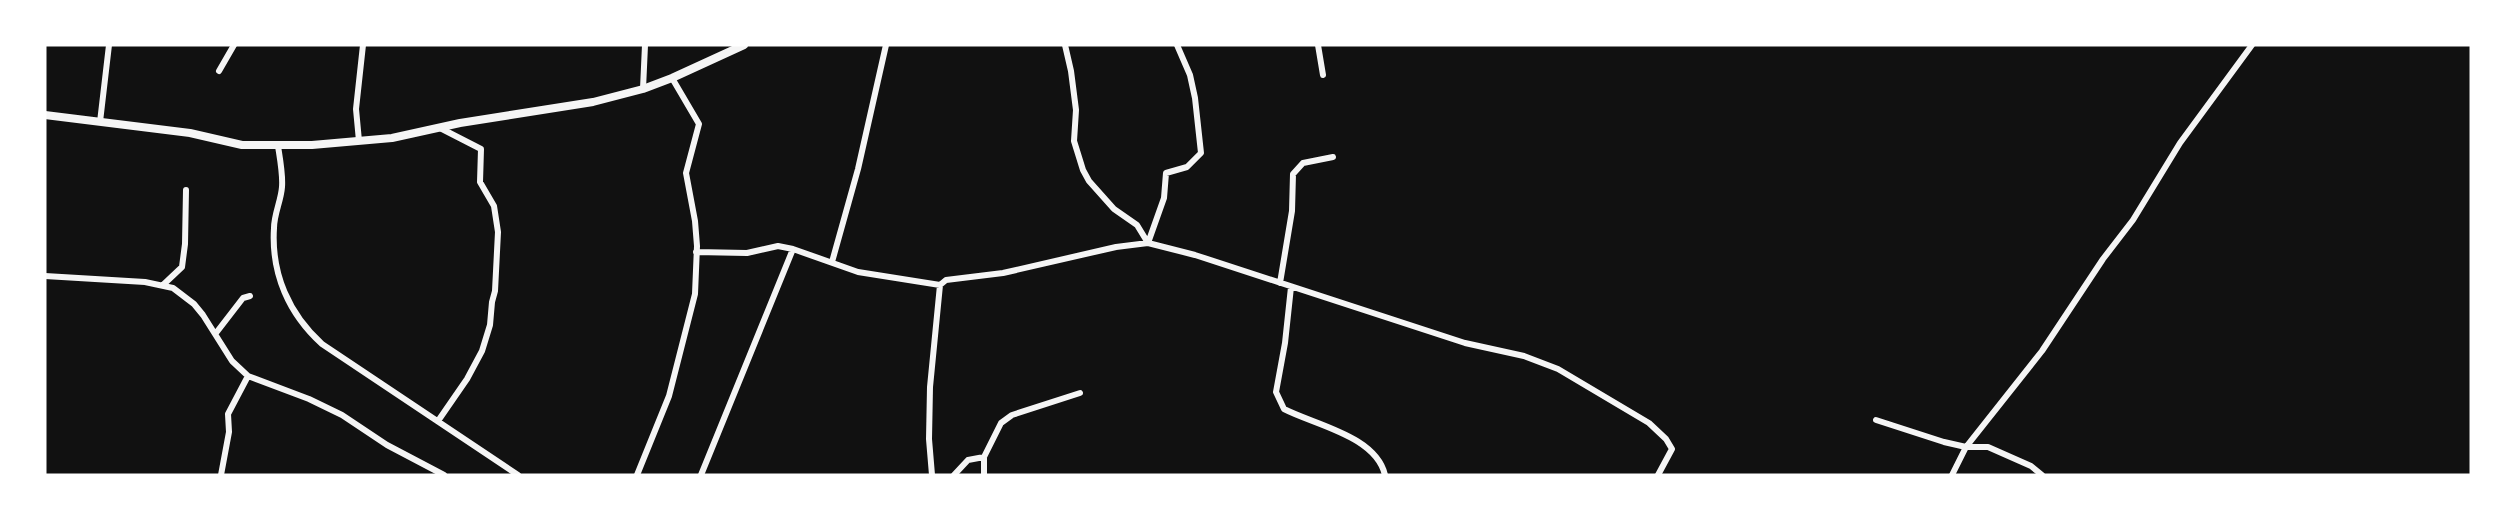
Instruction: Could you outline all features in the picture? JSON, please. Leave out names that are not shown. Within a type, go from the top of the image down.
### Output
[{"type":"street","points":[[100,122],[109,45]]},
{"type":"street","points":[[219,71],[234,45]]},
{"type":"street","points":[[359,141],[356,109],[363,45]]},
{"type":"street","points":[[643,89],[645,45]]},
{"type":"street","points":[[45,115],[190,133],[242,145],[278,146],[392,138],[593,102],[643,89],[744,45]]},
{"type":"street","points":[[832,262],[858,169],[886,45]]},
{"type":"street","points":[[1065,45],[1076,110],[1074,141],[1083,170],[1089,181],[1114,209],[1137,225],[1148,243]]},
{"type":"street","points":[[1148,243],[1164,198],[1166,173],[1188,167],[1201,153],[1190,75],[1177,45]]},
{"type":"street","points":[[1318,45],[1323,75]]},
{"type":"street","points":[[1952,475],[1966,447],[2042,351],[2103,259],[2133,220],[2180,143],[2252,45]]},
{"type":"street","points":[[637,475],[669,396],[695,294],[695,221],[686,172],[699,124],[672,78]]},
{"type":"street","points":[[438,421],[467,379],[482,351],[490,325],[498,232],[494,206],[480,182],[481,149],[440,128]]},
{"type":"street","points":[[278,146],[282,187],[274,227],[274,250],[283,294],[310,333],[322,344],[518,475]]},
{"type":"street","points":[[1280,283],[1292,211],[1293,174],[1303,163],[1333,157]]},
{"type":"street","points":[[164,284],[182,267],[186,190]]},
{"type":"street","points":[[932,475],[929,439],[930,387],[940,285],[946,280],[1003,273],[1095,252],[1148,243],[1195,255],[1465,343],[1524,356],[1558,369],[1658,429],[1672,448],[1658,475]]},
{"type":"street","points":[[696,252],[747,253],[778,246],[858,272],[940,285]]},
{"type":"street","points":[[701,475],[793,249]]},
{"type":"street","points":[[45,276],[164,284],[173,288],[194,304],[216,333],[232,361],[248,376],[309,399],[342,416],[387,445],[444,475]]},
{"type":"street","points":[[1291,286],[1276,392],[1284,409],[1301,418],[1318,421],[1359,443],[1382,463],[1385,475]]},
{"type":"street","points":[[216,333],[243,298],[250,296]]},
{"type":"street","points":[[220,475],[229,432],[228,414],[248,376]]},
{"type":"street","points":[[984,475],[984,457],[1000,423],[1012,415],[1080,393]]},
{"type":"street","points":[[1876,420],[1966,447],[1988,447],[2031,466],[2042,475]]},
{"type":"street","points":[[954,475],[968,460],[984,457]]}]
